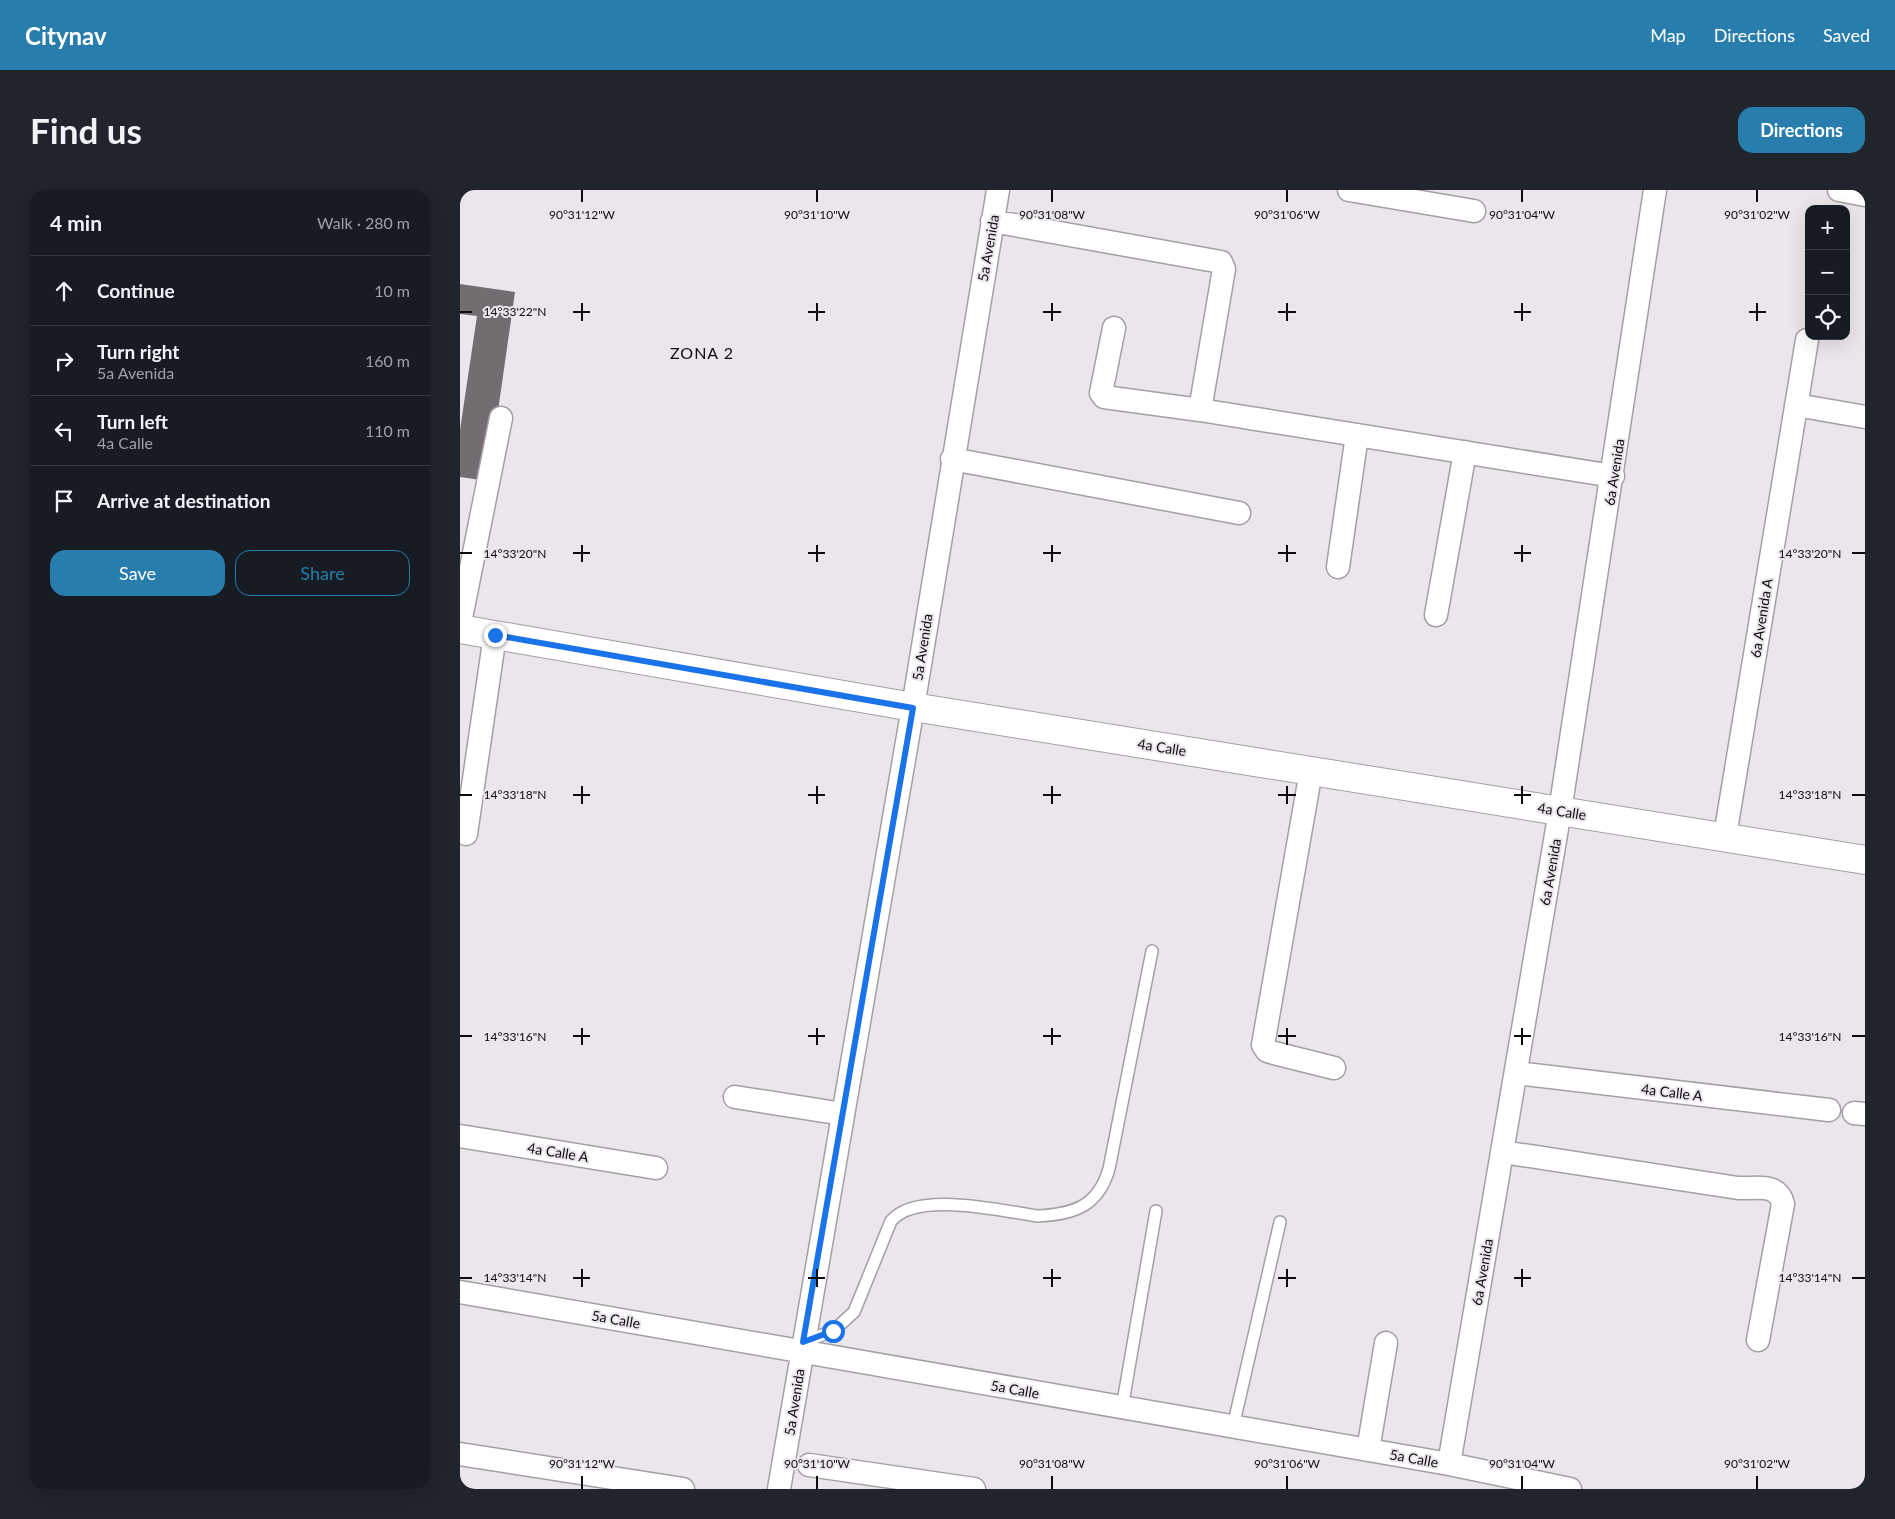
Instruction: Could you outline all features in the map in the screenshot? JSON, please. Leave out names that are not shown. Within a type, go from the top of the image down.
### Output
[{"type":"street","name":"5a Avenida","points":[[779,1489],[913,708],[952,459],[998,190]]},
{"type":"street","points":[[1349,190],[1474,211]]},
{"type":"street","name":"6a Avenida","points":[[1448,1464],[1560,811],[1613,476],[1655,190]]},
{"type":"street","points":[[1839,190],[1865,195]]},
{"type":"street","points":[[992,221],[1221,262],[1224,269],[1200,410]]},
{"type":"street","points":[[1114,328],[1103,396],[1613,476]]},
{"type":"street","name":"6a Avenida A","points":[[1724,836],[1807,340]]},
{"type":"street","points":[[1796,405],[1865,417]]},
{"type":"street","points":[[460,623],[501,418]]},
{"type":"street","points":[[1338,567],[1357,435]]},
{"type":"street","points":[[1436,615],[1465,452]]},
{"type":"street","points":[[952,459],[1239,513]]},
{"type":"street","name":"4a Calle","points":[[460,629],[913,708],[1865,860]]},
{"type":"street","points":[[466,834],[495,635]]},
{"type":"street","points":[[1310,771],[1263,1045],[1267,1051],[1334,1068]]},
{"type":"street","name":"4a Calle A","points":[[1516,1073],[1829,1110]]},
{"type":"street","points":[[735,1097],[843,1114]]},
{"type":"street","name":"4a Calle A","points":[[460,1136],[656,1168]]},
{"type":"street","points":[[1503,1152],[1738,1188],[1776,1190],[1781,1196],[1783,1204],[1758,1340]]},
{"type":"street","name":"5a Calle","points":[[460,1292],[802,1347],[1122,1408],[1448,1464],[1570,1489]]},
{"type":"street","points":[[1368,1450],[1386,1343]]},
{"type":"street","points":[[460,1454],[684,1489]]},
{"type":"street","points":[[809,1465],[881,1482],[974,1489]]},
{"type":"lane","points":[[802,1347],[833,1331],[854,1312],[891,1221],[896,1214],[924,1206],[946,1204],[1051,1215],[1082,1207],[1095,1198],[1104,1185],[1110,1169],[1152,951]]},
{"type":"lane","points":[[1122,1408],[1156,1211]]},
{"type":"lane","points":[[1234,1427],[1280,1222]]},
{"type":"building","points":[[460,284],[515,292],[488,481],[460,477],[460,430],[477,316],[460,314]]},
{"type":"district","name":"ZONA 2","points":[[702,352]]},
{"type":"route","points":[[495,635],[913,708],[803,1342],[833,1331]]}]
